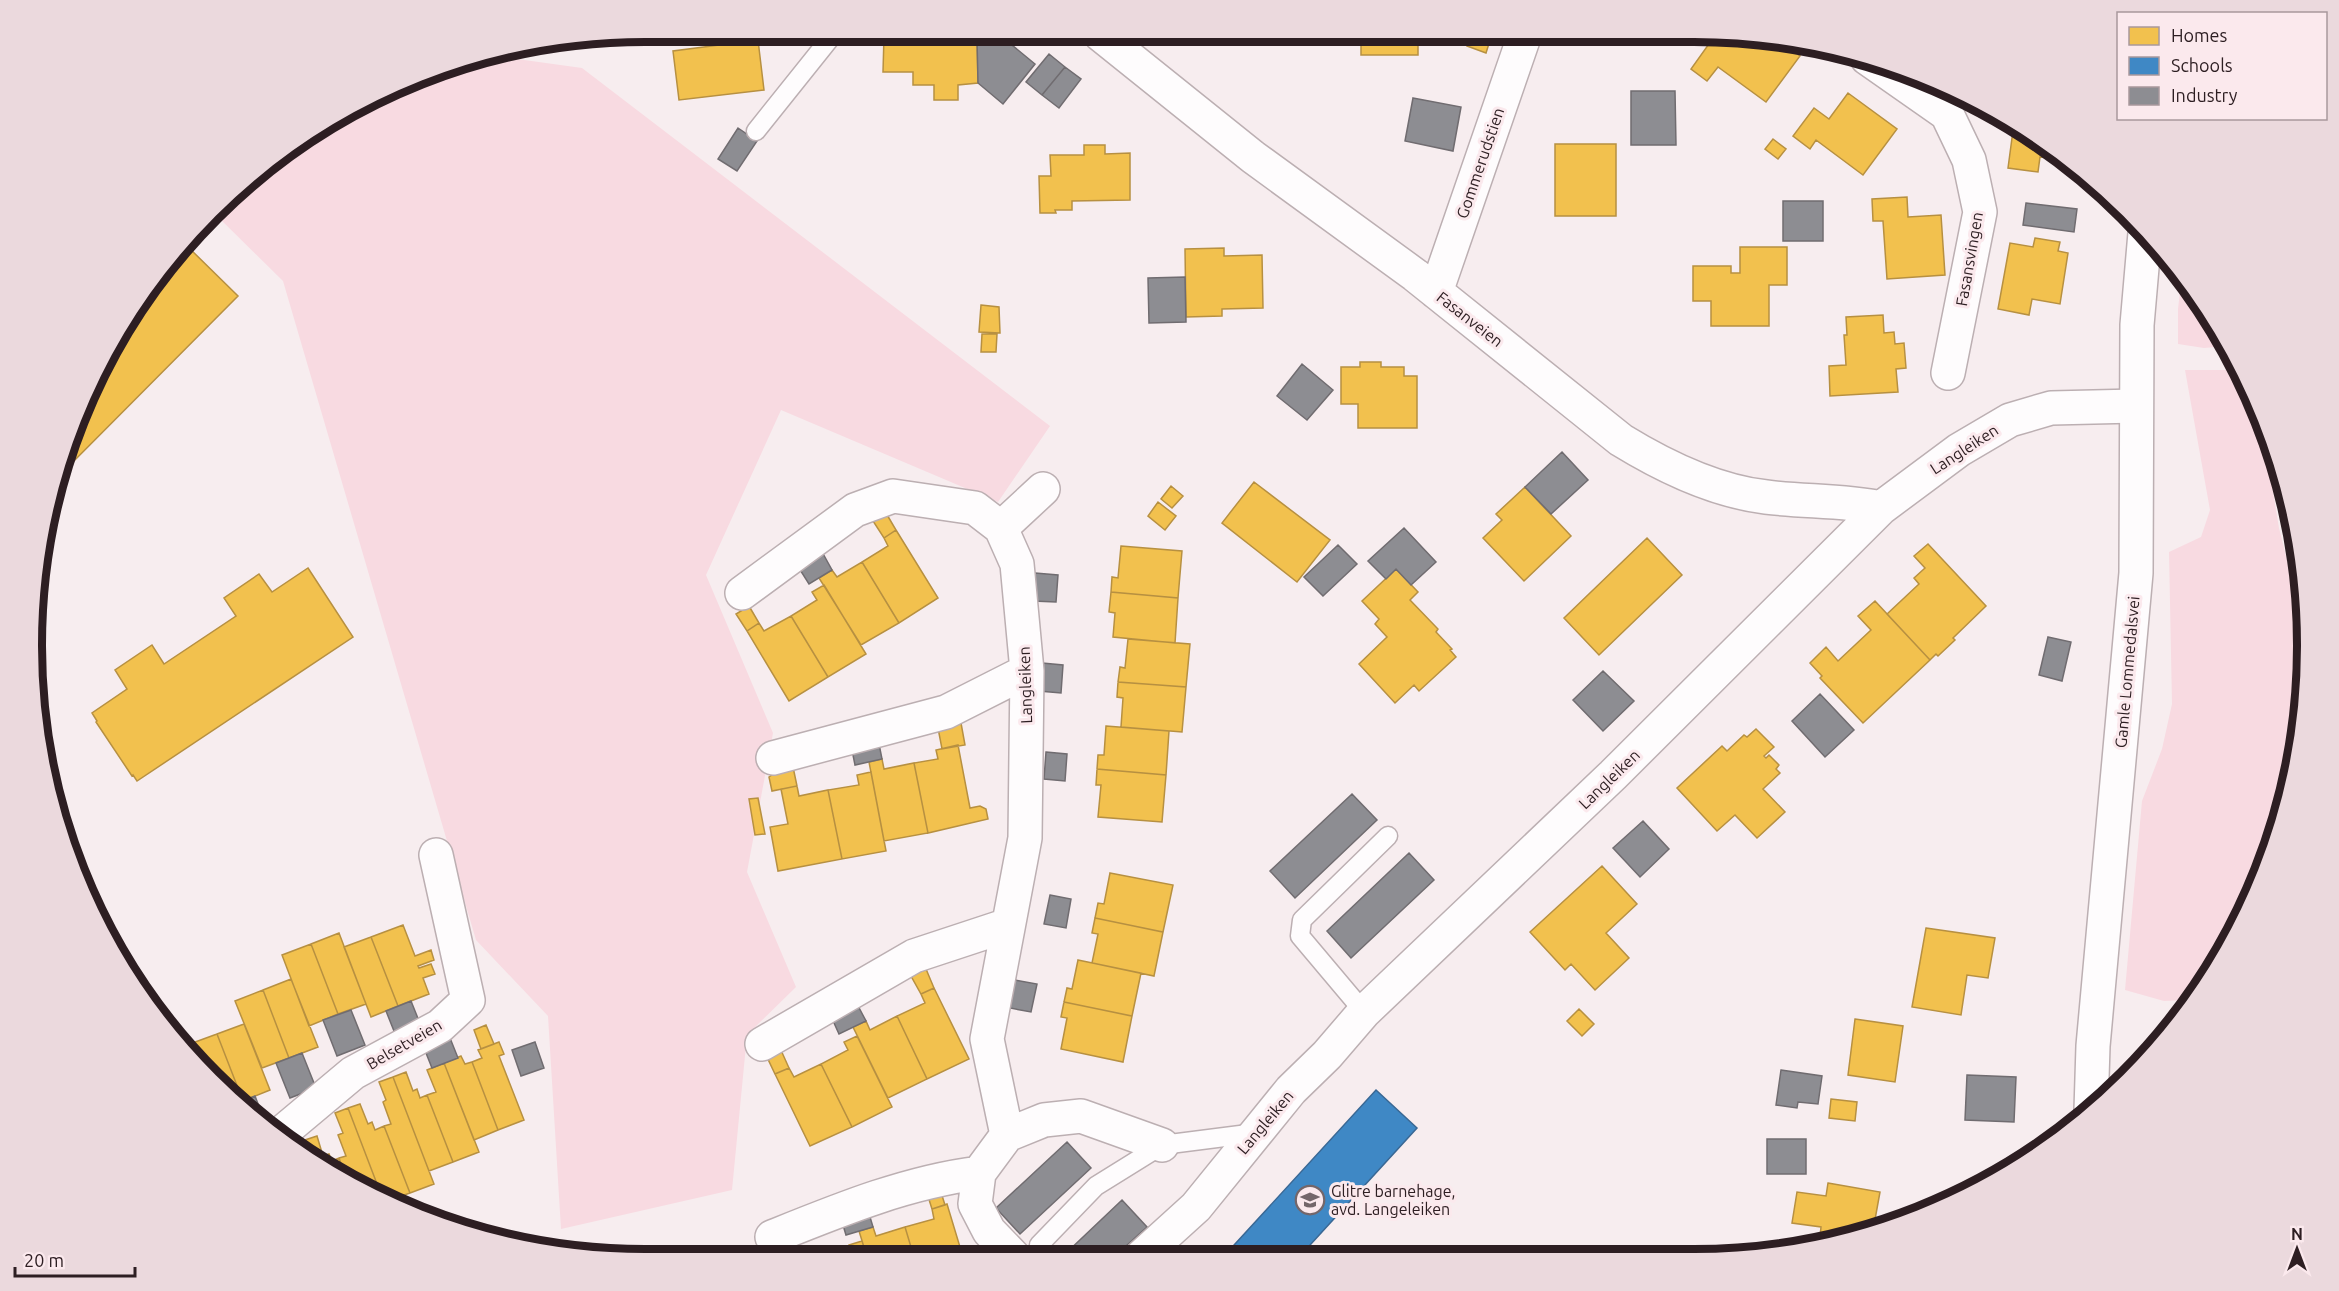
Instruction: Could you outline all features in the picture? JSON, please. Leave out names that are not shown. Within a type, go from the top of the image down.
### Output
[{"type":"street","name":"Fasanveien","points":[[1110,42],[1254,157],[1436,292],[1621,440],[1658,462],[1710,484],[1763,497],[1858,503],[1881,508]]},
{"type":"street","name":"Gommerudstien","points":[[1436,292],[1522,42]]},
{"type":"street","name":"Fasansvingen","points":[[1917,85],[1953,105],[1969,160],[1980,212],[1948,373]]},
{"type":"street","name":"Gamle Lommedalsvei","points":[[2091,1099],[2093,1046],[2136,573],[2137,325],[2144,245]]},
{"type":"street","name":"Langleiken","points":[[1150,1249],[1196,1207],[1291,1090],[1327,1055],[1364,1012],[1613,775],[1881,508],[1959,450],[2010,420],[2051,408],[2136,406]]},
{"type":"street","points":[[1001,528],[1043,489]]},
{"type":"street","name":"Langleiken","points":[[742,593],[855,510],[893,496],[975,508],[1001,528],[1017,564],[1027,671],[1025,838],[987,1039],[1007,1135]]},
{"type":"street","points":[[773,758],[946,712],[1027,671]]},
{"type":"street","name":"Belsetveien","points":[[286,1129],[353,1073],[440,1026],[468,1000],[436,855]]},
{"type":"street","points":[[762,1044],[915,956],[1008,925]]},
{"type":"street","points":[[1023,1249],[988,1230],[977,1210],[975,1194],[979,1173],[1007,1135],[1044,1120],[1081,1116],[1162,1145]]},
{"type":"street","points":[[772,1237],[860,1202],[952,1176],[979,1173]]},
{"type":"lane","points":[[756,131],[827,42]]},
{"type":"lane","points":[[1364,1012],[1300,936],[1302,920],[1388,836]]},
{"type":"lane","points":[[1029,1249],[1096,1186],[1162,1145],[1256,1133]]},
{"type":"shaded area","points":[[510,58],[582,68],[1050,426],[998,502],[781,410],[706,575],[773,733],[747,872],[796,987],[747,1035],[732,1190],[561,1229],[548,1016],[476,940],[283,281],[220,218],[278,167],[310,144],[379,104],[452,74],[489,63]]},
{"type":"shaded area","points":[[2180,289],[2218,347],[2204,348],[2178,344]]},
{"type":"shaded area","points":[[2185,370],[2230,370],[2265,452],[2279,528],[2294,589],[2296,685],[2292,724],[2276,802],[2251,876],[2235,912],[2195,981],[2181,1000],[2164,1001],[2125,990],[2142,801],[2162,749],[2172,704],[2169,552],[2201,537],[2210,510]]},
{"type":"building: Homes","points":[[758,42],[764,90],[679,100],[673,51]]},
{"type":"building: Homes","points":[[884,42],[977,42],[978,83],[958,85],[958,100],[934,100],[934,85],[913,85],[913,72],[883,72]]},
{"type":"building: Homes","points":[[1361,42],[1418,42],[1418,55],[1361,55]]},
{"type":"building: Homes","points":[[1468,42],[1489,42],[1486,53],[1467,46]]},
{"type":"building: Homes","points":[[1710,42],[1772,47],[1794,51],[1800,56],[1766,102],[1718,67],[1707,81],[1691,69]]},
{"type":"building: Homes","points":[[1848,93],[1897,129],[1863,175],[1816,140],[1810,149],[1793,136],[1814,108],[1829,119]]},
{"type":"building: Homes","points":[[2013,134],[2049,158],[2040,157],[2038,172],[2008,168]]},
{"type":"building: Homes","points":[[1773,139],[1786,149],[1778,159],[1765,149]]},
{"type":"building: Homes","points":[[1555,144],[1616,144],[1616,216],[1555,216]]},
{"type":"building: Homes","points":[[1084,145],[1105,145],[1105,154],[1130,153],[1130,200],[1072,201],[1072,210],[1040,213],[1039,176],[1051,176],[1050,155],[1084,155]]},
{"type":"building: Homes","points":[[1907,197],[1908,217],[1941,215],[1945,275],[1887,279],[1883,221],[1873,221],[1872,199]]},
{"type":"building: Homes","points":[[2035,238],[2060,242],[2058,251],[2068,253],[2060,304],[2032,299],[2029,315],[1998,309],[2010,243],[2033,247]]},
{"type":"building: Homes","points":[[1740,247],[1787,247],[1787,285],[1769,285],[1769,326],[1711,326],[1711,301],[1693,301],[1693,266],[1731,266],[1731,273],[1740,273]]},
{"type":"building: Homes","points":[[1224,248],[1224,256],[1262,255],[1263,308],[1222,309],[1222,316],[1186,317],[1185,249]]},
{"type":"building: Homes","points":[[191,250],[238,296],[70,465],[88,415],[123,344],[144,310]]},
{"type":"building: Homes","points":[[981,305],[999,307],[1000,333],[979,332]]},
{"type":"building: Homes","points":[[1883,315],[1884,333],[1894,332],[1895,344],[1904,343],[1906,368],[1896,369],[1898,392],[1830,396],[1829,366],[1846,365],[1844,335],[1847,335],[1846,317]]},
{"type":"building: Homes","points":[[982,334],[997,334],[996,352],[981,352]]},
{"type":"building: Homes","points":[[1360,362],[1381,362],[1381,367],[1404,367],[1404,376],[1417,376],[1417,428],[1358,428],[1358,404],[1341,404],[1341,367],[1360,367]]},
{"type":"building: Homes","points":[[1254,482],[1330,540],[1297,582],[1222,523]]},
{"type":"building: Homes","points":[[1171,486],[1183,496],[1172,508],[1161,499]]},
{"type":"building: Homes","points":[[1525,487],[1571,536],[1524,581],[1483,538],[1502,520],[1496,514]]},
{"type":"building: Homes","points":[[1158,502],[1176,516],[1165,530],[1148,516]]},
{"type":"building: Homes","points":[[886,513],[896,530],[884,538],[873,521]]},
{"type":"building: Homes","points":[[896,530],[938,598],[899,623],[862,562],[888,546],[884,538]]},
{"type":"building: Homes","points":[[1647,538],[1682,575],[1599,655],[1564,618]]},
{"type":"building: Homes","points":[[1928,544],[1986,606],[1953,638],[1955,640],[1938,656],[1936,654],[1930,660],[1887,614],[1919,584],[1914,578],[1925,568],[1914,556]]},
{"type":"building: Homes","points":[[1121,546],[1182,551],[1178,598],[1111,592],[1112,577],[1118,578]]},
{"type":"building: Homes","points":[[862,562],[899,623],[861,645],[819,578],[832,570],[837,577]]},
{"type":"building: Homes","points":[[308,568],[353,637],[137,781],[92,713],[127,689],[115,670],[152,645],[164,664],[236,616],[224,598],[259,574],[272,592]]},
{"type":"building: Homes","points":[[1396,569],[1418,592],[1410,600],[1438,629],[1436,632],[1452,649],[1450,650],[1456,657],[1419,691],[1414,685],[1395,703],[1359,664],[1387,637],[1375,624],[1379,619],[1362,601]]},
{"type":"building: Homes","points":[[824,585],[866,654],[828,677],[791,616],[817,600],[812,592]]},
{"type":"building: Homes","points":[[1111,592],[1178,598],[1175,643],[1113,637],[1115,613],[1109,612]]},
{"type":"building: Homes","points":[[1875,601],[1930,660],[1863,723],[1820,678],[1822,676],[1810,663],[1826,647],[1838,661],[1871,630],[1858,616]]},
{"type":"building: Homes","points":[[749,606],[759,623],[747,631],[736,614]]},
{"type":"building: Homes","points":[[791,616],[828,677],[789,701],[747,631],[759,623],[764,631]]},
{"type":"building: Homes","points":[[1128,639],[1190,644],[1186,687],[1118,682],[1120,667],[1125,668]]},
{"type":"building: Homes","points":[[1118,682],[1186,687],[1182,732],[1121,727],[1123,698],[1117,697]]},
{"type":"building: Homes","points":[[961,723],[965,745],[942,749],[938,728]]},
{"type":"building: Homes","points":[[1106,726],[1169,731],[1166,775],[1097,769],[1098,755],[1104,755]]},
{"type":"building: Homes","points":[[1756,729],[1774,747],[1764,756],[1766,758],[1769,755],[1779,765],[1776,769],[1780,773],[1763,789],[1785,812],[1757,838],[1735,815],[1717,831],[1677,788],[1722,746],[1727,751],[1744,735],[1747,737]]},
{"type":"building: Homes","points":[[958,745],[970,808],[980,806],[986,809],[988,819],[928,833],[914,763],[938,759],[936,750]]},
{"type":"building: Homes","points":[[882,759],[884,769],[914,763],[928,833],[884,841],[869,762]]},
{"type":"building: Homes","points":[[793,767],[797,786],[772,791],[769,777],[779,770]]},
{"type":"building: Homes","points":[[1097,769],[1166,775],[1162,822],[1098,817],[1101,785],[1096,785]]},
{"type":"building: Homes","points":[[871,772],[886,851],[842,859],[828,790],[859,785],[857,775]]},
{"type":"building: Homes","points":[[797,786],[799,796],[828,790],[842,859],[778,871],[770,827],[788,824],[781,789]]},
{"type":"building: Homes","points":[[758,798],[765,834],[755,835],[749,799]]},
{"type":"building: Homes","points":[[1602,866],[1637,904],[1606,933],[1629,958],[1595,990],[1571,964],[1565,970],[1530,932]]},
{"type":"building: Homes","points":[[1110,873],[1173,885],[1163,932],[1095,918],[1098,903],[1104,904]]},
{"type":"building: Homes","points":[[1095,918],[1163,932],[1154,976],[1092,963],[1098,934],[1092,933]]},
{"type":"building: Homes","points":[[403,925],[415,956],[431,950],[434,960],[418,966],[419,968],[431,964],[435,974],[423,978],[429,994],[398,1006],[371,937]]},
{"type":"building: Homes","points":[[1926,928],[1995,938],[1988,978],[1967,975],[1961,1015],[1912,1007]]},
{"type":"building: Homes","points":[[339,933],[366,1004],[338,1014],[311,944]]},
{"type":"building: Homes","points":[[371,937],[398,1006],[371,1017],[344,947]]},
{"type":"building: Homes","points":[[311,944],[338,1014],[309,1026],[282,955]]},
{"type":"building: Homes","points":[[1078,960],[1141,973],[1132,1016],[1064,1002],[1067,988],[1072,989]]},
{"type":"building: Homes","points":[[926,969],[934,988],[921,994],[911,976]]},
{"type":"building: Homes","points":[[291,979],[318,1047],[289,1058],[263,990]]},
{"type":"building: Homes","points":[[934,988],[969,1059],[927,1079],[897,1016],[925,1003],[921,994]]},
{"type":"building: Homes","points":[[263,990],[289,1058],[262,1068],[235,1001]]},
{"type":"building: Homes","points":[[1064,1002],[1132,1016],[1123,1062],[1061,1049],[1067,1018],[1061,1017]]},
{"type":"building: Homes","points":[[1579,1009],[1594,1024],[1582,1036],[1567,1021]]},
{"type":"building: Homes","points":[[897,1016],[927,1079],[888,1098],[853,1027],[866,1021],[870,1030]]},
{"type":"building: Homes","points":[[1855,1019],[1903,1026],[1895,1082],[1848,1075]]},
{"type":"building: Homes","points":[[244,1024],[270,1090],[248,1099],[239,1091],[217,1034]]},
{"type":"building: Homes","points":[[486,1025],[494,1044],[481,1049],[474,1030]]},
{"type":"building: Homes","points":[[217,1034],[239,1091],[219,1072],[192,1043]]},
{"type":"building: Homes","points":[[857,1036],[892,1107],[852,1127],[821,1064],[848,1050],[844,1042]]},
{"type":"building: Homes","points":[[499,1042],[504,1054],[499,1056],[524,1120],[498,1130],[472,1062],[482,1058],[478,1050]]},
{"type":"building: Homes","points":[[780,1048],[789,1068],[775,1074],[766,1055]]},
{"type":"building: Homes","points":[[461,1056],[465,1064],[472,1062],[498,1130],[474,1140],[444,1063]]},
{"type":"building: Homes","points":[[444,1063],[479,1152],[453,1162],[427,1095],[436,1092],[427,1070]]},
{"type":"building: Homes","points":[[821,1064],[852,1127],[810,1146],[775,1074],[789,1068],[794,1077]]},
{"type":"building: Homes","points":[[406,1072],[413,1091],[417,1089],[420,1098],[427,1095],[453,1162],[429,1171],[393,1077]]},
{"type":"building: Homes","points":[[393,1077],[434,1184],[410,1193],[384,1126],[391,1124],[379,1082]]},
{"type":"building: Homes","points":[[1831,1099],[1857,1102],[1855,1121],[1829,1118]]},
{"type":"building: Homes","points":[[360,1104],[368,1124],[372,1122],[375,1130],[384,1126],[410,1193],[400,1196],[378,1186],[348,1108]]},
{"type":"building: Homes","points":[[348,1108],[378,1186],[342,1167],[339,1158],[346,1156],[338,1135],[343,1133],[335,1113]]},
{"type":"building: Homes","points":[[317,1136],[323,1155],[310,1147],[302,1141]]},
{"type":"building: Homes","points":[[339,1158],[342,1167],[332,1161]]},
{"type":"building: Homes","points":[[1828,1183],[1880,1192],[1875,1221],[1820,1235],[1821,1227],[1792,1223],[1797,1192],[1826,1196]]},
{"type":"building: Homes","points":[[939,1186],[945,1205],[932,1209],[926,1190]]},
{"type":"building: Homes","points":[[947,1204],[961,1249],[912,1249],[905,1227],[934,1219],[932,1209]]},
{"type":"building: Homes","points":[[873,1227],[876,1236],[905,1227],[912,1249],[865,1249],[859,1231]]},
{"type":"building: Homes","points":[[862,1241],[864,1249],[850,1249],[849,1245]]},
{"type":"building: Homes","points":[[785,1243],[787,1249],[772,1249],[771,1247]]},
{"type":"building: Schools","points":[[1376,1090],[1417,1128],[1306,1249],[1230,1249]]},
{"type":"building: Industry","points":[[977,42],[1008,42],[1035,64],[1003,104],[978,83]]},
{"type":"building: Industry","points":[[1049,54],[1065,67],[1042,95],[1026,82]]},
{"type":"building: Industry","points":[[1065,67],[1081,79],[1059,108],[1042,95]]},
{"type":"building: Industry","points":[[1631,91],[1675,91],[1676,145],[1631,145]]},
{"type":"building: Industry","points":[[1413,98],[1461,107],[1453,151],[1405,141]]},
{"type":"building: Industry","points":[[738,128],[757,141],[737,171],[718,159]]},
{"type":"building: Industry","points":[[1783,201],[1823,201],[1823,241],[1783,241]]},
{"type":"building: Industry","points":[[2026,203],[2077,209],[2074,232],[2023,225]]},
{"type":"building: Industry","points":[[1185,277],[1186,322],[1149,323],[1148,278]]},
{"type":"building: Industry","points":[[1302,364],[1333,390],[1307,420],[1277,396]]},
{"type":"building: Industry","points":[[1562,452],[1588,480],[1551,514],[1525,487]]},
{"type":"building: Industry","points":[[1404,528],[1436,562],[1411,585],[1396,569],[1386,579],[1368,561]]},
{"type":"building: Industry","points":[[1338,545],[1357,564],[1323,596],[1304,577]]},
{"type":"building: Industry","points":[[821,550],[832,570],[809,584],[797,565]]},
{"type":"building: Industry","points":[[1035,573],[1058,575],[1056,602],[1033,601]]},
{"type":"building: Industry","points":[[2048,637],[2071,642],[2062,681],[2039,675]]},
{"type":"building: Industry","points":[[1042,663],[1063,665],[1061,693],[1039,691]]},
{"type":"building: Industry","points":[[1603,671],[1634,701],[1603,731],[1573,700]]},
{"type":"building: Industry","points":[[1820,694],[1854,730],[1825,757],[1792,721]]},
{"type":"building: Industry","points":[[878,739],[882,759],[855,765],[851,745]]},
{"type":"building: Industry","points":[[1046,752],[1067,754],[1065,781],[1044,779]]},
{"type":"building: Industry","points":[[1352,794],[1377,820],[1295,898],[1270,871]]},
{"type":"building: Industry","points":[[1643,821],[1669,849],[1640,877],[1613,848]]},
{"type":"building: Industry","points":[[1409,853],[1434,880],[1351,958],[1327,931]]},
{"type":"building: Industry","points":[[1050,895],[1071,899],[1066,928],[1044,924]]},
{"type":"building: Industry","points":[[1015,980],[1037,984],[1031,1012],[1010,1008]]},
{"type":"building: Industry","points":[[411,1001],[421,1026],[396,1036],[386,1011]]},
{"type":"building: Industry","points":[[856,1002],[866,1021],[839,1034],[830,1014]]},
{"type":"building: Industry","points":[[351,1010],[365,1045],[337,1056],[323,1020]]},
{"type":"building: Industry","points":[[450,1038],[458,1058],[432,1068],[424,1048]]},
{"type":"building: Industry","points":[[535,1042],[544,1068],[521,1076],[512,1050]]},
{"type":"building: Industry","points":[[302,1053],[316,1088],[290,1098],[276,1063]]},
{"type":"building: Industry","points":[[1781,1070],[1822,1076],[1818,1104],[1798,1102],[1797,1108],[1776,1105]]},
{"type":"building: Industry","points":[[1967,1075],[2016,1077],[2014,1122],[1965,1120]]},
{"type":"building: Industry","points":[[255,1096],[260,1109],[248,1099]]},
{"type":"building: Industry","points":[[1767,1139],[1806,1139],[1806,1174],[1767,1174]]},
{"type":"building: Industry","points":[[1067,1142],[1091,1168],[1020,1234],[996,1208]]},
{"type":"building: Industry","points":[[1122,1200],[1147,1227],[1123,1249],[1070,1249]]},
{"type":"building: Industry","points":[[867,1207],[873,1227],[846,1235],[840,1215]]},
{"type":"place","name":"Glitre barnehage, avd. Langeleiken","points":[[1310,1200]]}]
